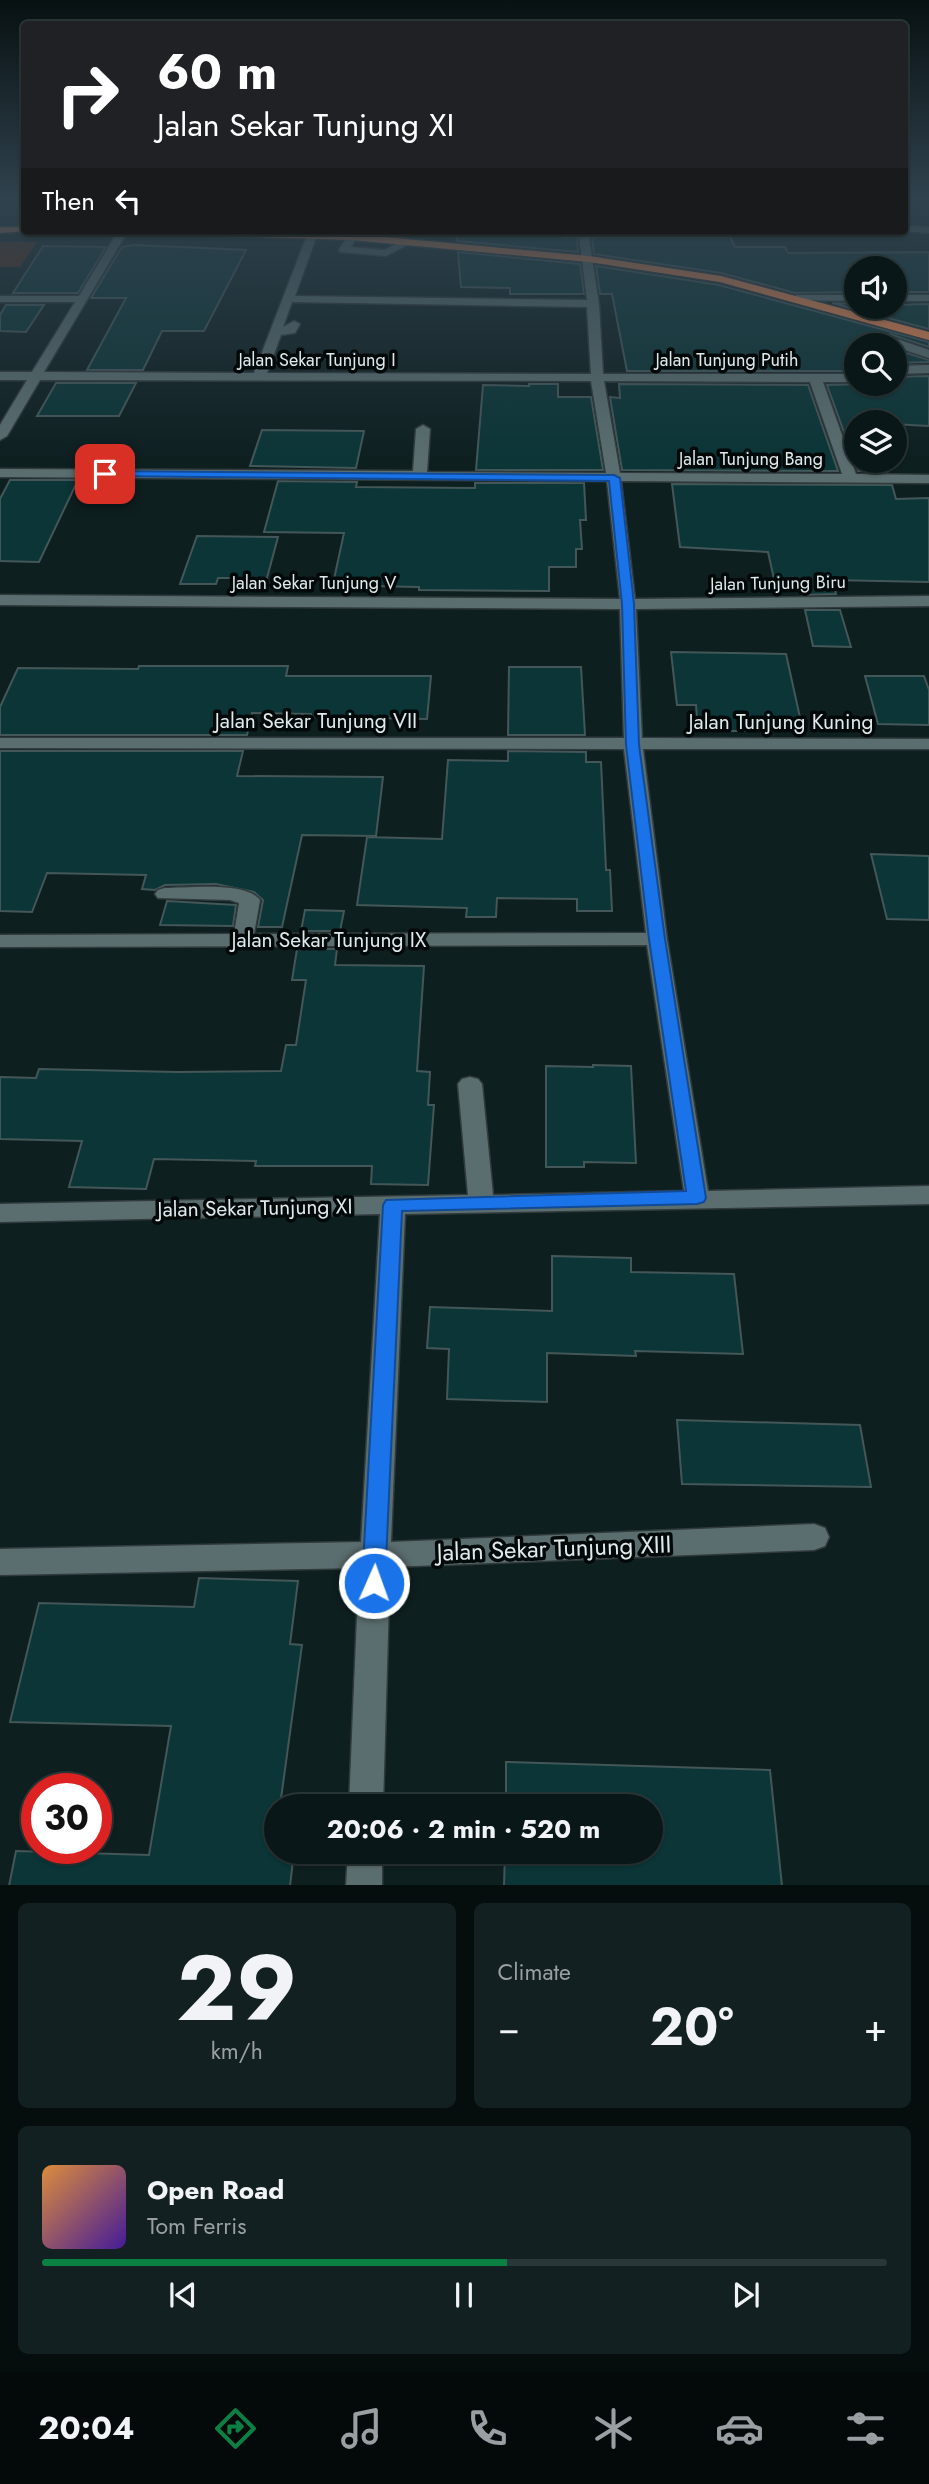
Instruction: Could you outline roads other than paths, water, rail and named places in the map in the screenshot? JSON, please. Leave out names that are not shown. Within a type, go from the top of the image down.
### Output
[{"type":"highway","points":[[749,286],[929,336]]},
{"type":"street","points":[[0,436],[90,286]]},
{"type":"street","points":[[259,377],[293,286]]},
{"type":"street","points":[[591,286],[597,377],[614,478],[628,604],[633,745],[657,939],[697,1198]]},
{"type":"street","points":[[797,298],[844,298]]},
{"type":"street","points":[[907,298],[929,298]]},
{"type":"street","points":[[0,299],[82,299]]},
{"type":"street","points":[[288,299],[593,304]]},
{"type":"street","points":[[275,331],[291,331],[294,324]]},
{"type":"street","points":[[907,346],[929,354]]},
{"type":"street","points":[[907,370],[929,369]]},
{"type":"street","points":[[700,372],[844,370]]},
{"type":"street","name":"Jalan Sekar Tunjung I","points":[[0,376],[597,377]]},
{"type":"street","name":"Jalan Tunjung Putih","points":[[597,377],[844,377]]},
{"type":"street","points":[[907,377],[929,377]]},
{"type":"street","points":[[815,378],[850,478]]},
{"type":"street","points":[[421,476],[419,467],[423,429]]},
{"type":"street","name":"Jalan Tunjung Bang","points":[[0,473],[929,478]]},
{"type":"street","name":"Jalan Sekar Tunjung V","points":[[0,600],[628,604]]},
{"type":"street","name":"Jalan Tunjung Biru","points":[[628,604],[929,601]]},
{"type":"street","name":"Jalan Sekar Tunjung VII","points":[[0,743],[633,745]]},
{"type":"street","name":"Jalan Tunjung Kuning","points":[[633,745],[929,744]]},
{"type":"street","points":[[166,894],[232,894],[250,900],[243,940]]},
{"type":"street","name":"Jalan Sekar Tunjung IX","points":[[0,941],[657,939]]},
{"type":"street","points":[[470,1084],[481,1204]]},
{"type":"street","name":"Jalan Sekar Tunjung XI","points":[[0,1213],[929,1195]]},
{"type":"street","points":[[366,1794],[375,1555],[393,1205]]},
{"type":"street","name":"Jalan Sekar Tunjung XIII","points":[[0,1562],[375,1555],[814,1536]]},
{"type":"street","points":[[364,1885],[365,1864]]}]
